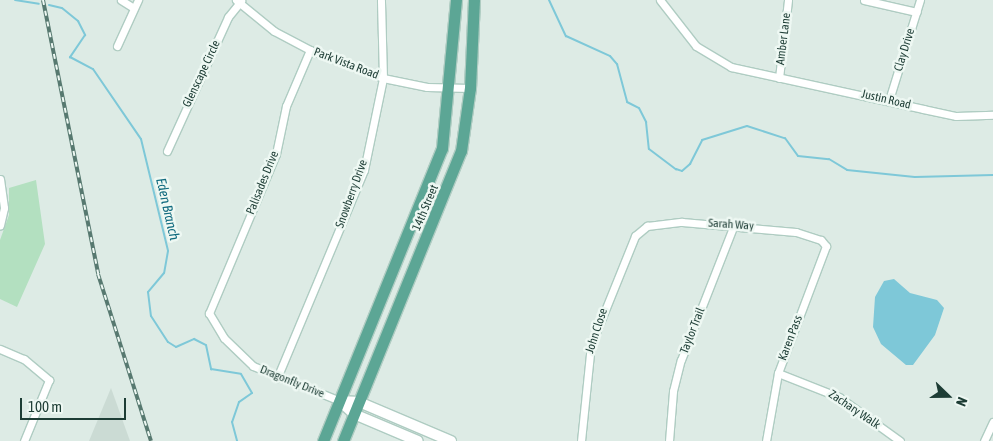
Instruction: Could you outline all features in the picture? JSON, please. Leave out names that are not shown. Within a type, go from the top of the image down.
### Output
[{"type":"main road","name":"14th Street","points":[[323,441],[442,148],[451,88],[456,0]]},
{"type":"main road","name":"14th Street","points":[[343,441],[454,174],[470,88],[474,0]]},
{"type":"main road","points":[[340,401],[359,402],[451,441]]},
{"type":"main road","points":[[340,401],[354,414],[418,441]]},
{"type":"street","points":[[121,0],[134,8]]},
{"type":"street","points":[[117,46],[138,0]]},
{"type":"street","name":"Snowberry Drive","points":[[277,378],[364,170],[383,78],[381,0]]},
{"type":"street","name":"Justin Road","points":[[660,0],[696,46],[731,67],[956,116],[993,115]]},
{"type":"street","name":"Amber Lane","points":[[779,78],[788,0]]},
{"type":"street","points":[[864,0],[917,12]]},
{"type":"street","name":"Clay Drive","points":[[889,100],[920,0]]},
{"type":"street","name":"Park Vista Road","points":[[239,1],[274,31],[310,50],[383,78],[451,88],[470,88]]},
{"type":"street","name":"Glenscape Circle","points":[[167,151],[228,17],[239,1]]},
{"type":"street","name":"Palisades Drive","points":[[209,313],[276,154],[286,106],[310,50]]},
{"type":"street","points":[[0,179],[4,208],[0,226]]},
{"type":"street","name":"Sarah Way","points":[[640,228],[682,222],[734,225],[821,240]]},
{"type":"street","name":"Taylor Trail","points":[[669,441],[673,391],[682,360],[734,225]]},
{"type":"street","name":"John Close","points":[[581,441],[591,345],[640,228]]},
{"type":"street","name":"Karen Pass","points":[[766,441],[778,373],[825,251],[821,240]]},
{"type":"street","name":"Dragonfly Drive","points":[[209,313],[224,338],[253,366],[277,378],[340,401]]},
{"type":"street","points":[[0,349],[24,358],[49,380],[24,441]]},
{"type":"street","name":"Zachary Walk","points":[[778,373],[839,397],[900,441]]},
{"type":"street","points":[[984,441],[993,422]]},
{"type":"shaded area","points":[[111,388],[130,441],[89,441]]},
{"type":"green space","points":[[36,180],[45,244],[17,307],[0,299],[0,240],[9,215],[9,188]]},
{"type":"water","points":[[894,279],[910,293],[937,300],[944,308],[935,335],[913,365],[906,365],[881,344],[873,327],[875,297],[884,281]]},
{"type":"waterway","name":"Eden Branch","points":[[15,0],[39,4]]},
{"type":"waterway","points":[[549,0],[566,36],[610,56],[617,64],[627,102],[639,108],[646,122],[649,149],[676,169],[682,171],[690,164],[702,140],[747,126],[785,138],[798,156],[829,159],[847,170],[915,177],[993,175]]},
{"type":"waterway","name":"Eden Branch","points":[[49,5],[62,8],[78,21],[85,35],[70,57],[93,69],[141,139],[168,251],[164,273],[148,292],[151,316],[168,342],[176,347],[194,339],[206,345],[211,369],[241,374],[252,393],[239,402],[232,422],[237,441]]},
{"type":"railway","points":[[43,0],[98,274],[151,441]]}]
